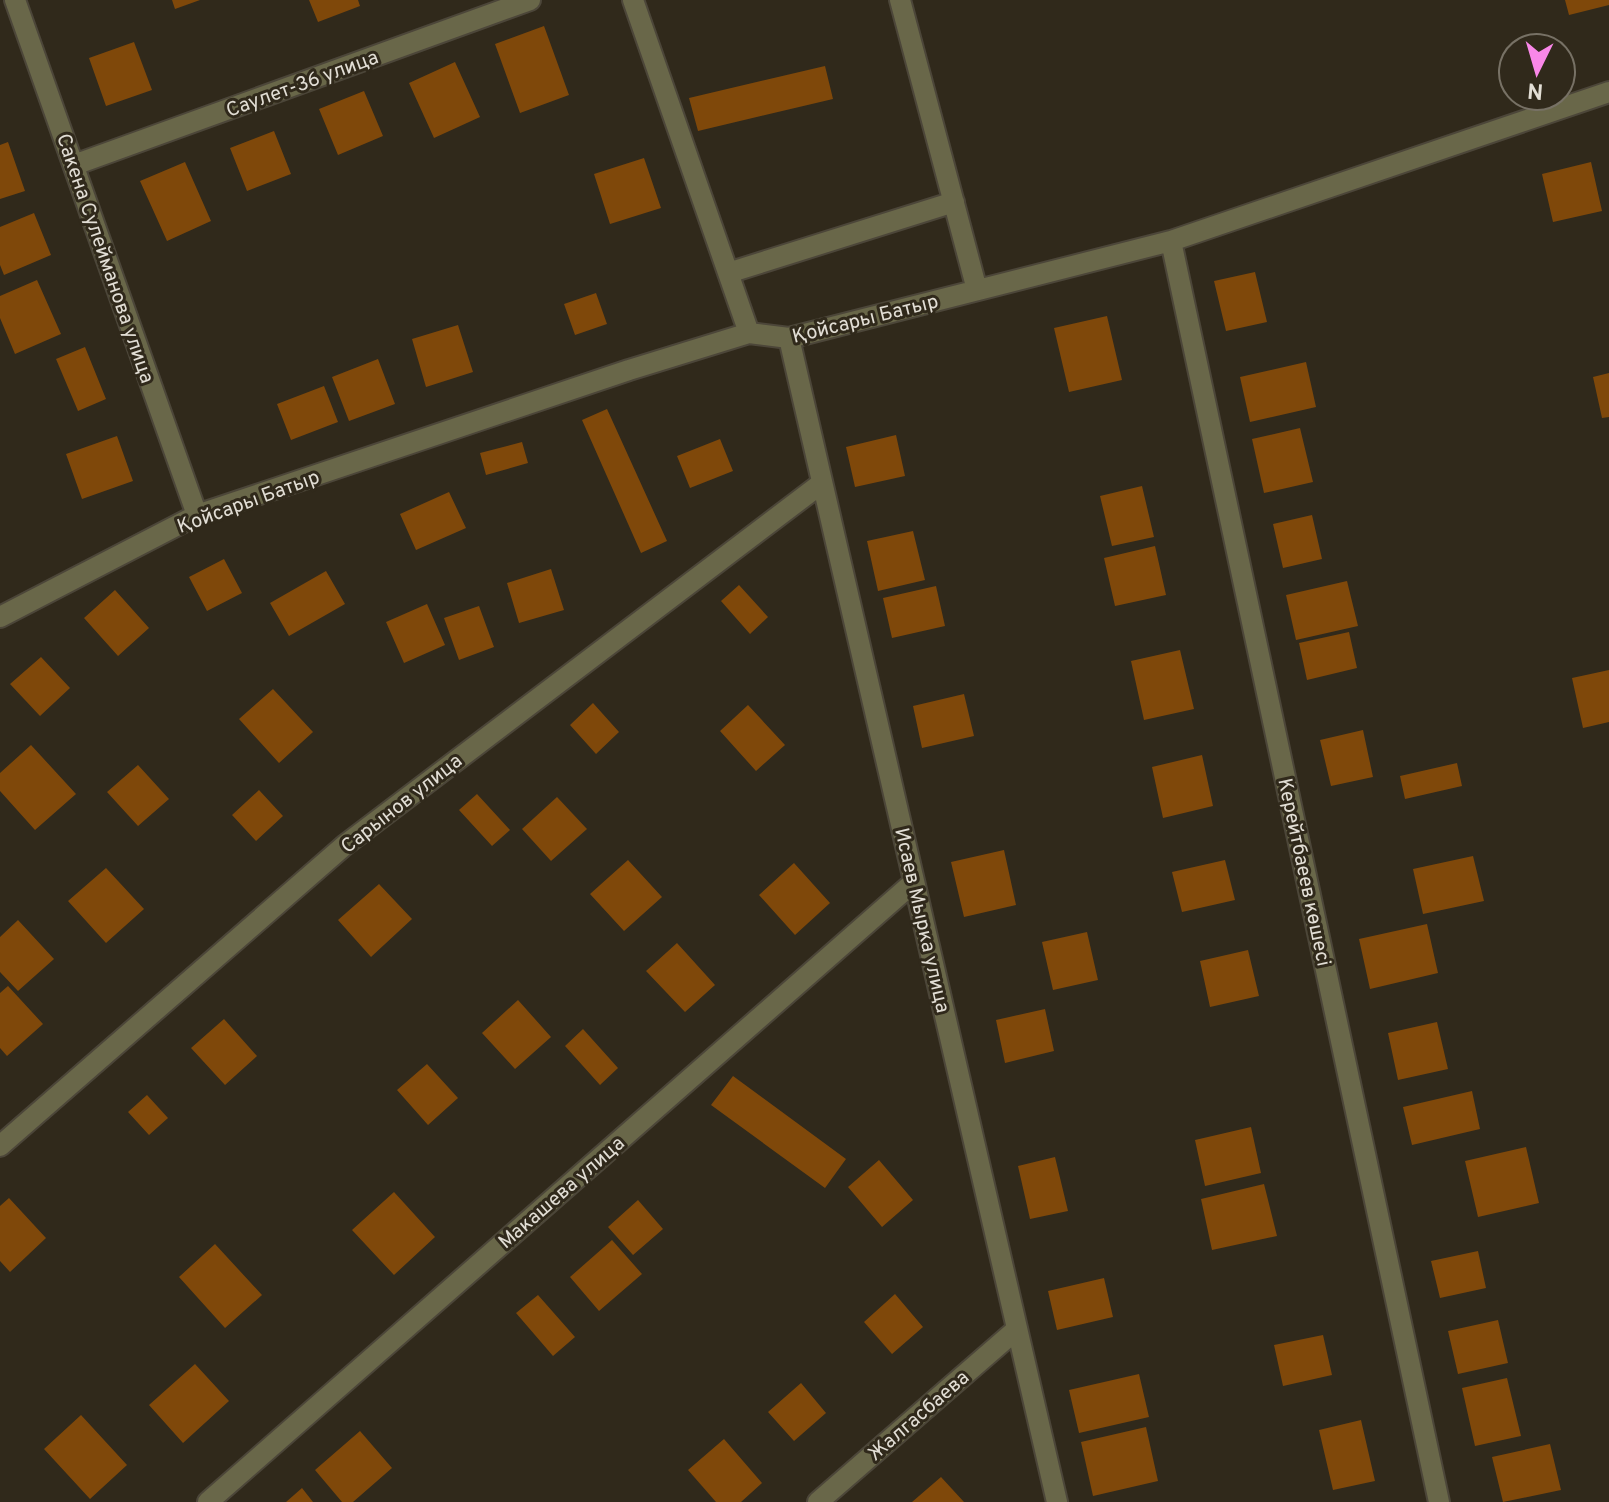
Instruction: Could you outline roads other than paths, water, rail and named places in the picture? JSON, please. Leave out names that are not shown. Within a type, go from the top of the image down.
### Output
[{"type":"street","name":"Сакена Сулейманова улица","points":[[15,0],[197,515]]},
{"type":"street","name":"Саулет-36 улица","points":[[74,165],[530,0]]},
{"type":"street","points":[[633,0],[749,333]]},
{"type":"street","points":[[900,0],[977,290]]},
{"type":"street","name":"Қойсары Батыр","points":[[0,617],[197,515],[629,370],[749,333],[789,338],[1171,241],[1609,92]]},
{"type":"street","points":[[728,273],[954,202]]},
{"type":"street","name":"Керейтбаеев көшесі","points":[[1171,241],[1439,1502]]},
{"type":"street","name":"Исаев Мырка улица","points":[[789,338],[1057,1502]]},
{"type":"street","name":"Сарынов улица","points":[[0,1146],[345,845],[822,483]]},
{"type":"street","name":"Макашева улица","points":[[208,1502],[914,882]]},
{"type":"street","name":"Жалгасбаева","points":[[818,1502],[1017,1329]]}]
